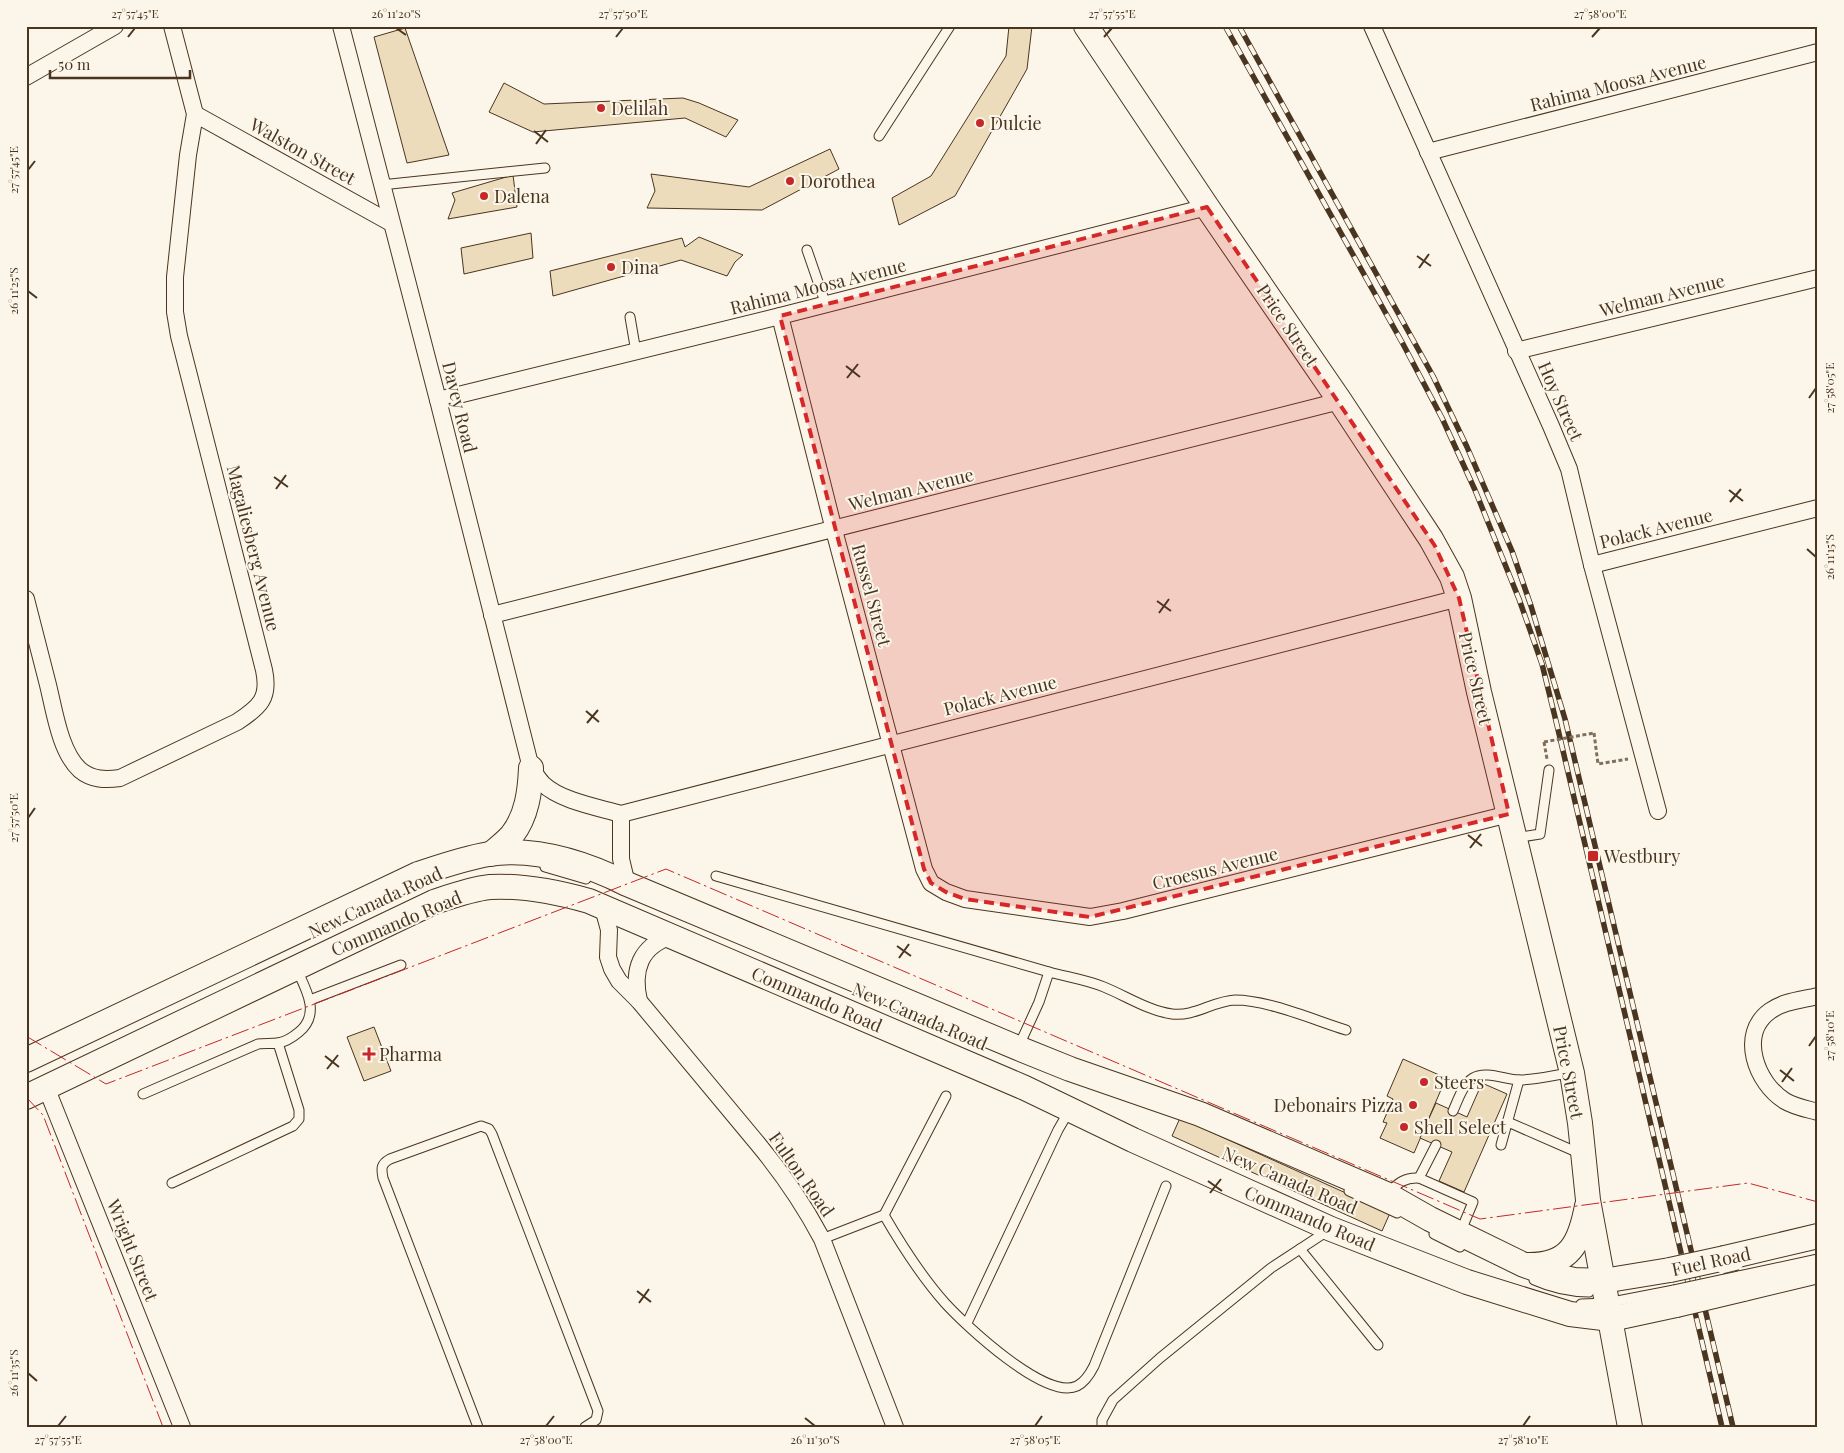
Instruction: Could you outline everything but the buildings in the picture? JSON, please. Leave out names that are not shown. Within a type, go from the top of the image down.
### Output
[{"type":"main road","name":"Price Street","points":[[1086,26],[1340,401],[1440,554],[1452,577],[1460,598],[1479,692],[1572,1073],[1580,1123],[1588,1200],[1608,1297],[1630,1427]]},
{"type":"main road","points":[[486,860],[511,836],[525,811],[530,794],[531,768]]},
{"type":"main road","name":"Commando Road","points":[[26,1060],[411,878],[464,859],[486,860],[522,853],[565,859],[602,871],[609,892],[672,936],[1025,1088],[1068,1104],[1331,1229],[1467,1282],[1570,1314],[1608,1297]]},
{"type":"main road","name":"Commando Road","points":[[33,1090],[434,902],[462,892],[489,887],[527,888],[559,893],[589,901],[609,892],[1070,1069],[1200,1114],[1386,1194],[1465,1243],[1524,1270],[1574,1280],[1608,1297]]},
{"type":"main road","points":[[1524,1270],[1545,1265],[1566,1255],[1584,1223],[1588,1200]]},
{"type":"main road","name":"Fuel Road","points":[[1608,1297],[1673,1288],[1734,1271],[1818,1236]]},
{"type":"main road","name":"Fuel Road","points":[[1608,1297],[1673,1288],[1734,1271],[1818,1271]]},
{"type":"street","points":[[26,77],[115,26]]},
{"type":"street","name":"Magaliesberg Avenue","points":[[26,600],[61,735],[73,761],[81,770],[91,776],[105,780],[120,778],[237,722],[261,703],[266,693],[267,682],[179,336],[175,312],[176,261],[188,155],[195,114],[172,26]]},
{"type":"street","name":"Davey Road","points":[[341,26],[531,768],[542,783],[552,791],[564,797],[621,814]]},
{"type":"street","name":"Hoy Street","points":[[1372,26],[1569,470],[1592,565],[1658,811]]},
{"type":"street","name":"Rahima Moosa Avenue","points":[[1428,152],[1818,52]]},
{"type":"street","name":"Walston Street","points":[[195,114],[391,223]]},
{"type":"street","name":"Rahima Moosa Avenue","points":[[438,400],[780,316],[1207,207]]},
{"type":"street","name":"Welman Avenue","points":[[1516,351],[1818,278]]},
{"type":"street","name":"Russel Street","points":[[780,316],[890,744],[924,869],[931,883]]},
{"type":"street","name":"Welman Avenue","points":[[492,615],[1340,401]]},
{"type":"street","name":"Polack Avenue","points":[[1592,565],[1818,508]]},
{"type":"street","name":"Polack Avenue","points":[[621,814],[1460,598]]},
{"type":"street","name":"Fulton Road","points":[[621,814],[622,859],[609,892],[608,957],[612,969],[619,982],[639,1000],[777,1168],[807,1212],[822,1239],[895,1427]]},
{"type":"street","name":"Croesus Avenue","points":[[931,883],[946,892],[965,899],[1090,917],[1124,911],[1509,814]]},
{"type":"street","points":[[639,1000],[636,975],[639,964],[653,945],[672,936]]},
{"type":"street","points":[[1818,996],[1782,1005],[1770,1011],[1761,1020],[1754,1032],[1753,1052],[1764,1082],[1775,1093],[1785,1101],[1818,1112]]},
{"type":"street","name":"Wright Street","points":[[33,1090],[182,1427]]},
{"type":"lane","points":[[879,136],[950,26]]},
{"type":"lane","points":[[381,185],[545,168]]},
{"type":"lane","points":[[807,250],[826,304]]},
{"type":"lane","points":[[630,317],[636,352]]},
{"type":"lane","points":[[1515,838],[1540,834],[1549,770]]},
{"type":"lane","name":"New Canada Road","points":[[439,877],[486,860]]},
{"type":"lane","name":"New Canada Road","points":[[538,866],[609,892],[1056,1074]]},
{"type":"lane","points":[[716,876],[1103,987],[1169,1014],[1188,1014],[1219,1002],[1236,1000],[1265,1004],[1346,1030]]},
{"type":"lane","points":[[479,879],[495,877]]},
{"type":"lane","name":"New Canada Road","points":[[577,888],[609,892]]},
{"type":"lane","name":"New Canada Road","points":[[654,919],[1068,1104]]},
{"type":"lane","points":[[310,1000],[401,965]]},
{"type":"lane","points":[[143,1094],[258,1044],[278,1043],[293,1037],[306,1027],[310,1013],[310,1000],[296,967]]},
{"type":"lane","points":[[1018,1048],[1039,1002],[1049,972]]},
{"type":"lane","points":[[33,1090],[159,1023]]},
{"type":"lane","points":[[172,1183],[293,1126],[299,1119],[278,1043]]},
{"type":"lane","points":[[52,1060],[68,1052]]},
{"type":"lane","points":[[1453,1110],[1469,1080],[1476,1076],[1519,1080],[1572,1073]]},
{"type":"lane","points":[[1501,1145],[1519,1080]]},
{"type":"lane","points":[[1109,1093],[1194,1122]]},
{"type":"lane","points":[[822,1239],[884,1215],[946,1096]]},
{"type":"lane","points":[[967,1323],[1058,1130],[1068,1104]]},
{"type":"lane","points":[[1508,1122],[1582,1154]]},
{"type":"lane","points":[[478,1427],[386,1187],[381,1169],[384,1162],[390,1159],[481,1126],[489,1129],[492,1134],[598,1411],[596,1420],[585,1427]]},
{"type":"lane","points":[[1419,1178],[1436,1145]]},
{"type":"lane","points":[[1386,1194],[1400,1182],[1410,1178],[1419,1178],[1473,1202],[1465,1243],[1429,1231]]},
{"type":"lane","points":[[884,1215],[911,1260],[946,1304],[986,1342],[1006,1359],[1036,1378],[1063,1388],[1076,1387],[1086,1379],[1094,1366],[1166,1186]]},
{"type":"lane","name":"New Canada Road","points":[[1342,1188],[1406,1218]]},
{"type":"lane","points":[[1102,1427],[1102,1420],[1113,1400],[1160,1358],[1271,1268],[1331,1229]]},
{"type":"lane","points":[[1397,1244],[1415,1252]]},
{"type":"lane","points":[[1300,1249],[1378,1345]]},
{"type":"lane","points":[[1734,1271],[1818,1259]]},
{"type":"lane","points":[[1514,1287],[1550,1300],[1568,1304],[1590,1305],[1608,1297]]},
{"type":"path","points":[[1544,742],[1594,733],[1598,764],[1643,756]]},
{"type":"highlighted area","points":[[1207,207],[1435,546],[1459,598],[1509,814],[1090,917],[965,899],[946,892],[931,883],[924,869],[780,316]]},
{"type":"railway","points":[[1225,26],[1403,344],[1442,418],[1475,490],[1519,599],[1542,664],[1556,721],[1722,1427]]},
{"type":"railway","points":[[1239,26],[1433,376],[1467,447],[1512,551],[1531,606],[1565,719],[1733,1427]]},
{"type":"power","points":[[26,1036],[106,1084],[666,869],[1480,1219],[1748,1183],[1818,1202]]},
{"type":"power","points":[[26,1097],[43,1115],[163,1427]]},
{"type":"place","name":"Delilah","points":[[601,108]]},
{"type":"place","name":"Dulcie","points":[[980,123]]},
{"type":"place","name":"Dorothea","points":[[790,181]]},
{"type":"place","name":"Dalena","points":[[484,196]]},
{"type":"place","name":"Dina","points":[[611,267]]},
{"type":"place","name":"Westbury","points":[[1593,856]]},
{"type":"place","name":"Pharma","points":[[369,1054]]},
{"type":"place","name":"Steers","points":[[1424,1082]]},
{"type":"place","name":"Debonairs Pizza","points":[[1413,1105]]},
{"type":"place","name":"Shell Select","points":[[1404,1127]]}]
